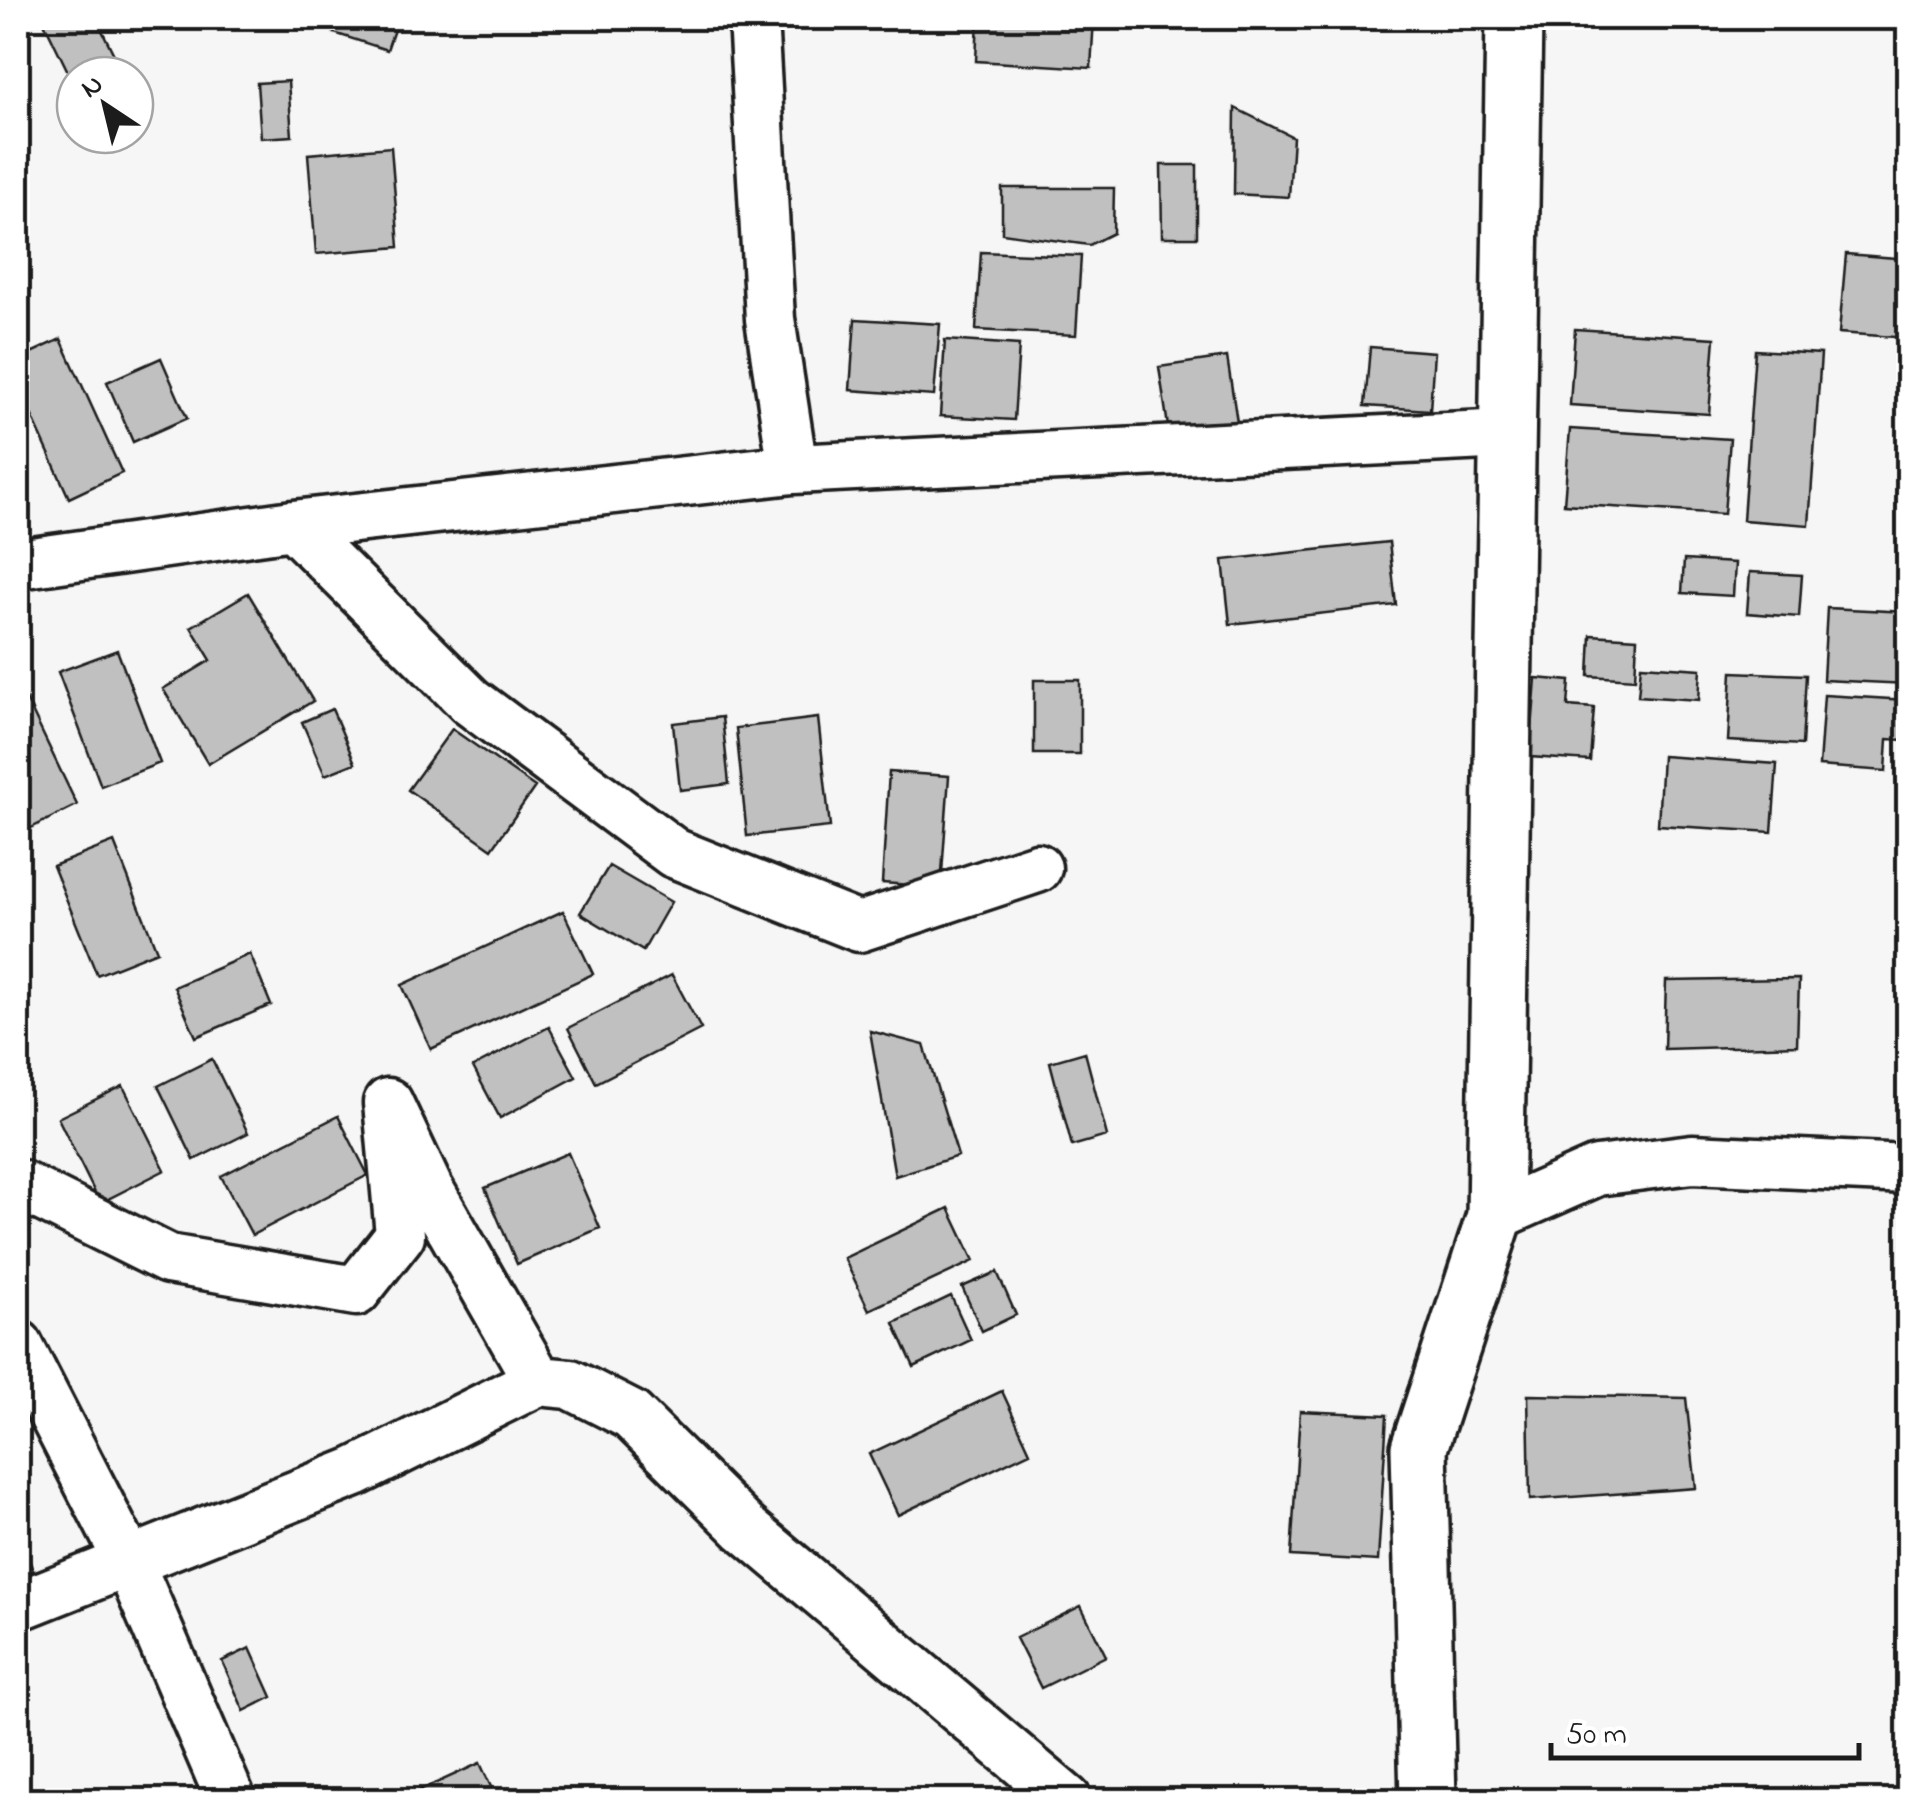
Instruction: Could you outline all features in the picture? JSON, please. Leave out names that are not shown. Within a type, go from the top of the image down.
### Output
[{"type":"street","points":[[752,18],[770,319],[792,470]]},
{"type":"street","points":[[1428,1800],[1419,1448],[1495,1216],[1514,18]]},
{"type":"street","points":[[18,564],[294,524],[792,470],[1508,434]]},
{"type":"street","points":[[294,524],[470,700],[674,853],[859,927],[1036,868]]},
{"type":"street","points":[[18,1184],[168,1259],[356,1292],[400,1235],[388,1103],[428,1188],[538,1380]]},
{"type":"street","points":[[1495,1216],[1597,1171],[1692,1159],[1908,1169]]},
{"type":"street","points":[[18,1345],[128,1560],[231,1800]]},
{"type":"street","points":[[18,1606],[356,1472],[538,1380],[570,1384],[630,1415],[746,1528],[1067,1800]]},
{"type":"building","points":[[42,18],[96,18],[114,55],[60,55]]},
{"type":"building","points":[[339,18],[398,18],[387,50],[334,33]]},
{"type":"building","points":[[978,18],[1094,18],[1091,68],[976,61]]},
{"type":"building","points":[[1262,18],[1386,18],[1385,28]]},
{"type":"building","points":[[288,81],[292,136],[261,138],[257,83]]},
{"type":"building","points":[[1235,108],[1293,137],[1289,197],[1234,194]]},
{"type":"building","points":[[391,147],[399,247],[316,254],[308,154]]},
{"type":"building","points":[[1161,165],[1197,165],[1197,237],[1162,237]]},
{"type":"building","points":[[1002,188],[1114,188],[1113,233],[1089,245],[1002,233]]},
{"type":"building","points":[[981,252],[1081,256],[1076,335],[976,330]]},
{"type":"building","points":[[1846,254],[1908,259],[1908,338],[1839,333]]},
{"type":"building","points":[[855,319],[940,324],[934,396],[850,390]]},
{"type":"building","points":[[1575,329],[1715,338],[1709,414],[1570,405]]},
{"type":"building","points":[[61,339],[122,473],[69,498],[18,385],[18,359]]},
{"type":"building","points":[[945,340],[1019,345],[1014,420],[940,416]]},
{"type":"building","points":[[1370,347],[1434,352],[1430,410],[1365,406]]},
{"type":"building","points":[[1755,350],[1821,354],[1809,525],[1743,520]]},
{"type":"building","points":[[1227,357],[1237,422],[1169,433],[1159,367]]},
{"type":"building","points":[[161,358],[187,418],[133,442],[107,382]]},
{"type":"building","points":[[1570,429],[1730,439],[1724,514],[1564,504]]},
{"type":"building","points":[[1389,542],[1396,605],[1230,624],[1223,560]]},
{"type":"building","points":[[1684,560],[1735,563],[1733,596],[1682,593]]},
{"type":"building","points":[[1750,572],[1802,575],[1799,617],[1747,613]]},
{"type":"building","points":[[248,593],[313,701],[208,764],[163,689],[211,660],[191,627]]},
{"type":"building","points":[[1827,608],[1908,612],[1908,684],[1823,680]]},
{"type":"building","points":[[1591,635],[1637,638],[1635,679],[1589,676]]},
{"type":"building","points":[[117,650],[160,763],[101,786],[58,672]]},
{"type":"building","points":[[1641,665],[1701,669],[1699,700],[1638,696]]},
{"type":"building","points":[[1732,672],[1806,675],[1802,745],[1728,741]]},
{"type":"building","points":[[1536,678],[1570,681],[1568,706],[1594,708],[1590,761],[1530,757]]},
{"type":"building","points":[[1034,680],[1080,680],[1080,754],[1034,754]]},
{"type":"building","points":[[18,682],[77,805],[21,833],[18,825]]},
{"type":"building","points":[[1824,695],[1907,700],[1904,740],[1888,739],[1886,771],[1819,766]]},
{"type":"building","points":[[332,709],[355,763],[325,775],[302,722]]},
{"type":"building","points":[[722,717],[729,784],[680,790],[673,723]]},
{"type":"building","points":[[818,718],[830,827],[747,836],[736,728]]},
{"type":"building","points":[[452,729],[535,787],[492,849],[408,790]]},
{"type":"building","points":[[1662,756],[1777,764],[1772,832],[1658,825]]},
{"type":"building","points":[[889,772],[949,776],[941,887],[882,883]]},
{"type":"building","points":[[114,842],[157,951],[97,975],[53,866]]},
{"type":"building","points":[[609,866],[671,902],[643,951],[580,913]]},
{"type":"building","points":[[563,911],[593,974],[431,1049],[402,985]]},
{"type":"building","points":[[250,954],[271,1005],[196,1037],[174,987]]},
{"type":"building","points":[[672,975],[701,1029],[596,1083],[568,1028]]},
{"type":"building","points":[[1799,979],[1797,1045],[1664,1049],[1666,981]]},
{"type":"building","points":[[549,1027],[576,1077],[500,1118],[473,1067]]},
{"type":"building","points":[[870,1031],[924,1045],[958,1156],[895,1176]]},
{"type":"building","points":[[1085,1052],[1107,1136],[1072,1146],[1050,1062]]},
{"type":"building","points":[[212,1059],[248,1133],[194,1160],[158,1086]]},
{"type":"building","points":[[123,1086],[165,1170],[100,1203],[58,1118]]},
{"type":"building","points":[[338,1116],[368,1175],[252,1235],[221,1176]]},
{"type":"building","points":[[568,1153],[600,1228],[517,1264],[485,1188]]},
{"type":"building","points":[[949,1208],[974,1261],[869,1310],[844,1258]]},
{"type":"building","points":[[997,1272],[1016,1315],[982,1331],[962,1287]]},
{"type":"building","points":[[951,1296],[971,1340],[914,1367],[894,1323]]},
{"type":"building","points":[[1002,1391],[1030,1452],[898,1515],[869,1454]]},
{"type":"building","points":[[1528,1395],[1686,1398],[1696,1488],[1530,1500]]},
{"type":"building","points":[[1300,1411],[1387,1415],[1378,1561],[1291,1556]]},
{"type":"building","points":[[18,1532],[33,1570],[18,1577]]},
{"type":"building","points":[[1081,1606],[1106,1656],[1041,1688],[1016,1638]]},
{"type":"building","points":[[250,1648],[272,1697],[244,1711],[222,1661]]},
{"type":"building","points":[[480,1763],[497,1800],[399,1800]]}]
